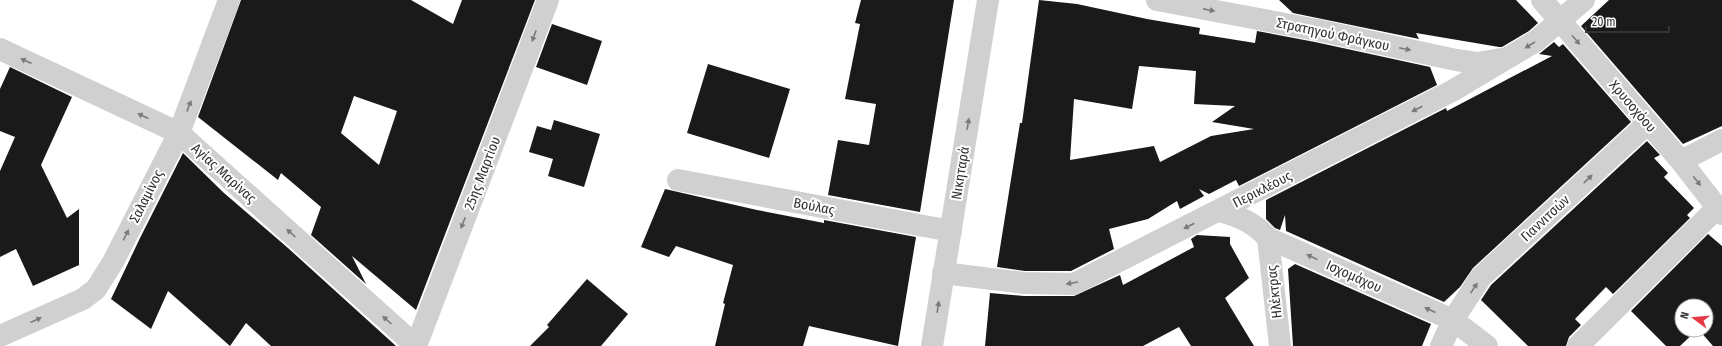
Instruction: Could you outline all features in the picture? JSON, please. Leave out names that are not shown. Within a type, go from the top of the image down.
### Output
[{"type":"street","name":"Σαλαμίνος","points":[[0,336],[83,299],[96,289],[113,262],[179,133],[229,0]]},
{"type":"street","name":"25ης Μαρτίου","points":[[416,346],[548,0]]},
{"type":"street","name":"Νικηταρά","points":[[932,346],[988,0]]},
{"type":"street","name":"Στρατηγού Φράγκου","points":[[1157,0],[1317,30],[1456,60],[1477,63],[1509,58]]},
{"type":"street","name":"Χρυσοχόου","points":[[1542,0],[1647,124],[1681,161],[1720,211]]},
{"type":"street","name":"Περικλέους","points":[[943,273],[1024,283],[1074,284],[1220,211],[1452,91],[1536,41],[1584,0]]},
{"type":"street","name":"Αγίας Μαρίνας","points":[[0,49],[179,133],[416,346]]},
{"type":"street","name":"Γιαννιτσών","points":[[1441,346],[1453,320],[1481,277],[1647,124]]},
{"type":"street","points":[[1681,161],[1722,140]]},
{"type":"street","name":"Βούλας","points":[[678,180],[950,231]]},
{"type":"street","name":"Ισχομάχου","points":[[1220,211],[1249,221],[1260,228],[1268,238],[1453,320],[1487,346]]},
{"type":"street","points":[[1578,346],[1720,211]]},
{"type":"street","name":"Ηλέκτρας","points":[[1268,238],[1280,346]]},
{"type":"building","points":[[241,0],[411,0],[453,24],[462,0],[535,0],[416,310],[352,256],[366,284],[311,235],[321,207],[281,173],[278,180],[198,117]],"holes":[[[354,96],[397,111],[379,165],[341,133]]]},
{"type":"building","points":[[861,0],[954,0],[920,212],[828,195],[838,140],[869,145],[876,104],[845,99],[860,24],[855,23]]},
{"type":"building","points":[[1039,0],[1077,4],[1147,19],[1200,28],[1199,34],[1255,43],[1257,31],[1315,42],[1430,67],[1437,85],[1239,186],[1236,180],[1209,194],[1199,189],[1204,196],[1180,209],[1177,201],[1148,219],[1109,229],[1114,249],[1071,271],[1025,271],[997,267],[1020,123],[1022,123]],"holes":[[[1139,66],[1196,71],[1194,104],[1235,106],[1212,122],[1254,129],[1211,136],[1160,162],[1154,146],[1070,160],[1074,99],[1132,109]]]},
{"type":"building","points":[[1279,0],[1516,0],[1538,23],[1529,31],[1502,47],[1499,47],[1416,33],[1419,39],[1293,13]]},
{"type":"building","points":[[1609,0],[1722,0],[1722,126],[1683,144],[1581,26]]},
{"type":"building","points":[[552,24],[602,41],[587,85],[536,67]]},
{"type":"building","points":[[1554,42],[1559,47],[1563,44],[1631,122],[1473,268],[1460,287],[1444,302],[1286,231],[1285,215],[1280,230],[1275,228],[1266,219],[1266,200],[1446,108],[1447,111],[1552,56],[1539,54]]},
{"type":"building","points":[[708,64],[790,89],[769,158],[687,133]]},
{"type":"building","points":[[10,67],[72,97],[41,165],[67,218],[79,209],[79,265],[33,286],[16,249],[0,257],[0,171],[15,137],[0,131],[0,89]]},
{"type":"building","points":[[554,120],[600,134],[584,187],[548,176],[553,159],[529,152],[537,126],[551,130]]},
{"type":"building","points":[[1647,141],[1660,155],[1654,158],[1668,173],[1664,177],[1694,208],[1687,215],[1690,218],[1613,294],[1606,287],[1575,319],[1581,325],[1569,337],[1566,346],[1528,346],[1481,300],[1491,285]]},
{"type":"building","points":[[183,153],[224,193],[288,248],[396,346],[271,346],[246,323],[230,346],[168,291],[151,329],[111,299]]},
{"type":"building","points":[[665,189],[757,210],[824,223],[824,220],[916,237],[898,346],[809,326],[803,346],[715,346],[725,304],[723,303],[733,265],[676,246],[669,257],[641,247]]},
{"type":"building","points":[[1708,234],[1722,246],[1722,346],[1713,346],[1706,338],[1714,338],[1714,298],[1674,298],[1674,338],[1688,338],[1680,346],[1666,346],[1631,311]]},
{"type":"building","points":[[1197,235],[1230,237],[1230,244],[1249,278],[1225,298],[1254,346],[1191,346],[1179,327],[1143,346],[985,346],[990,293],[1024,296],[1074,296],[1120,275],[1123,285],[1194,247],[1191,239]]},
{"type":"building","points":[[1295,264],[1431,324],[1422,346],[1293,346],[1288,269]]},
{"type":"building","points":[[587,279],[628,314],[601,346],[530,346],[549,327],[547,325]]}]
